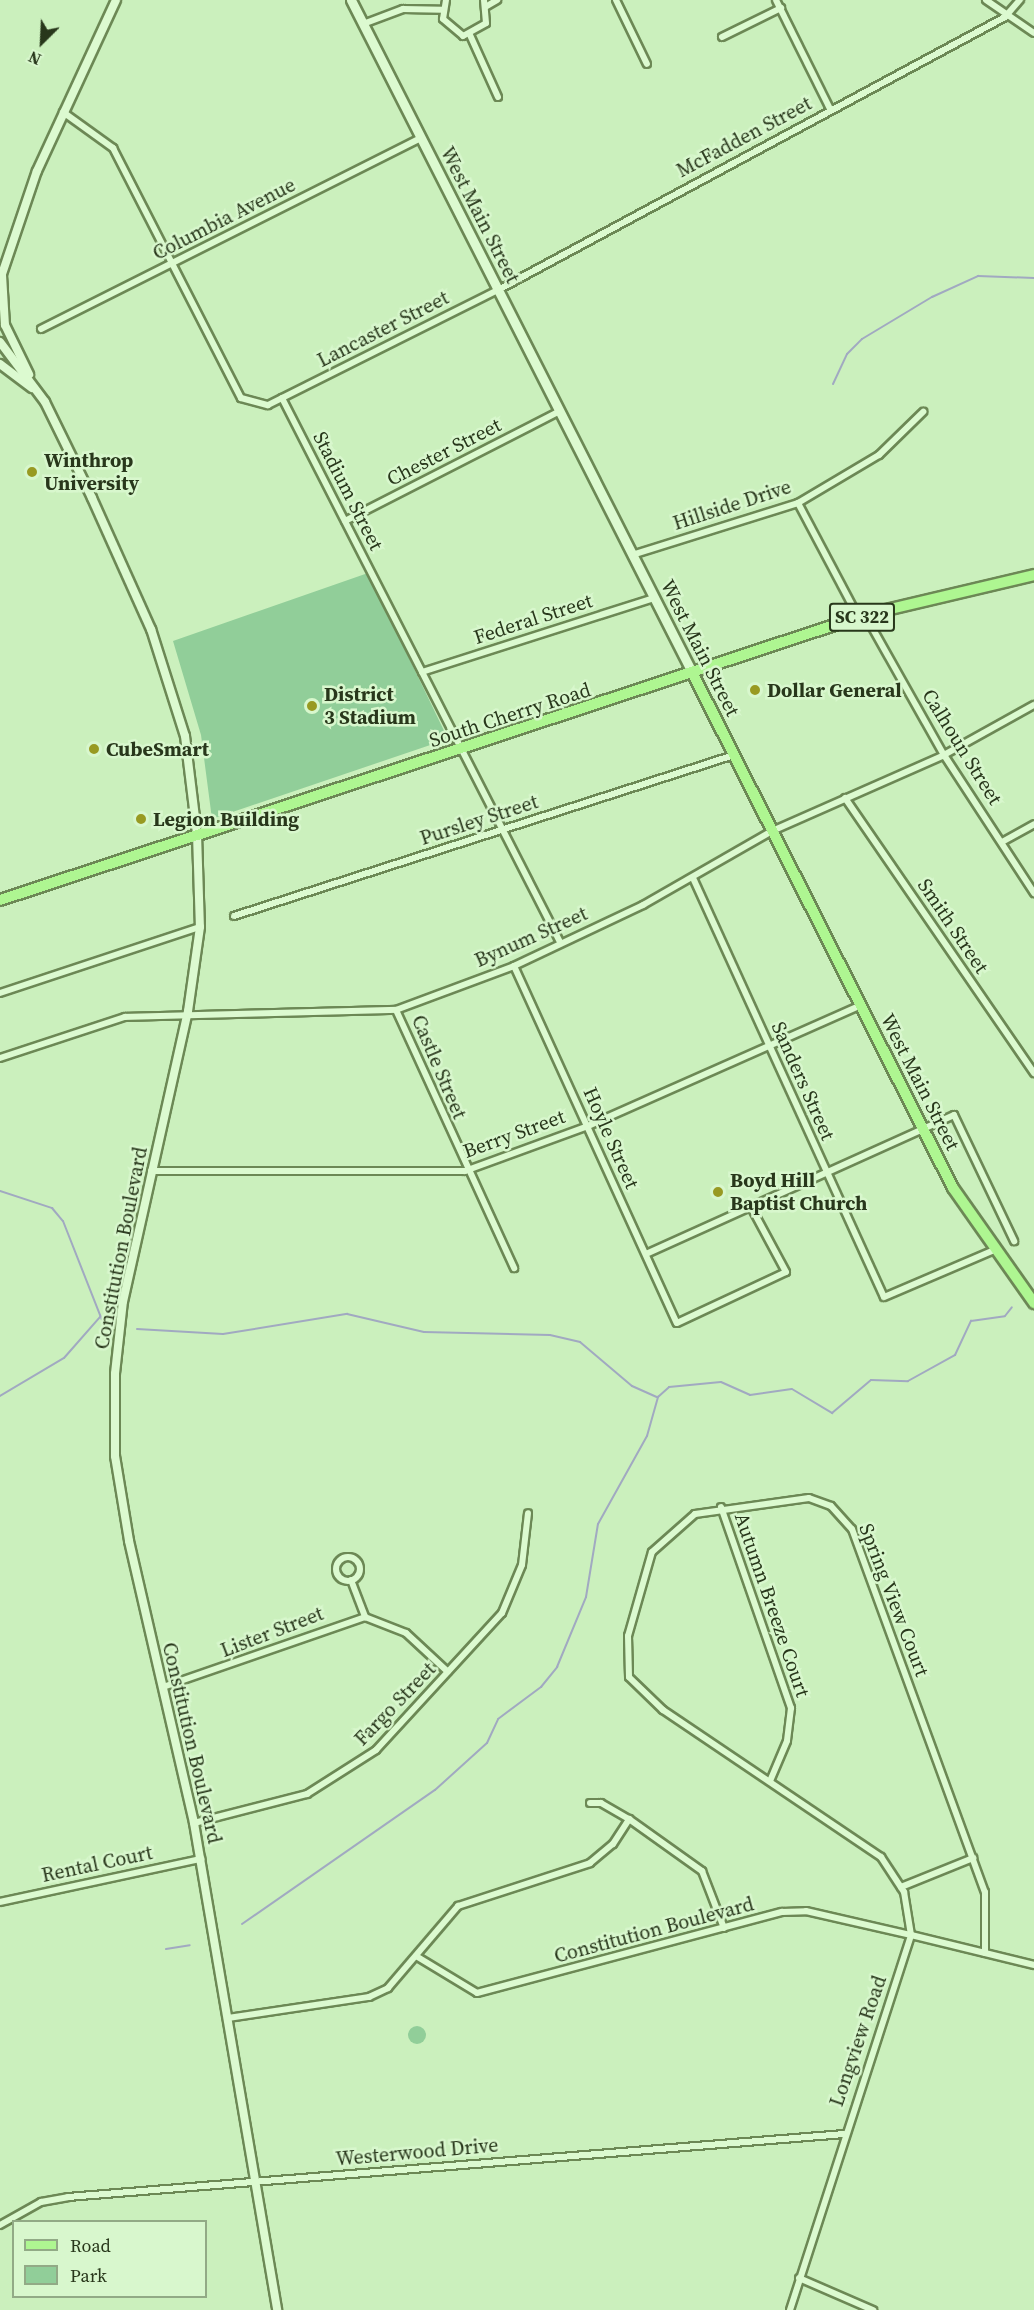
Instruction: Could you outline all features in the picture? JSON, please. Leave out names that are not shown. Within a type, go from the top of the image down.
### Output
[{"type":"main road","name":"West Main Street","points":[[351,0],[923,1129],[994,1250],[1034,1303]]},
{"type":"main road","name":"South Cherry Road","points":[[0,900],[693,674],[862,616],[1034,575]]},
{"type":"street","points":[[31,381],[5,325],[1,274],[63,112],[116,0]]},
{"type":"street","points":[[446,0],[442,10],[447,27],[470,35],[498,98]]},
{"type":"street","points":[[470,35],[486,23],[486,3],[497,0]]},
{"type":"street","points":[[616,0],[647,64]]},
{"type":"street","points":[[776,0],[830,109]]},
{"type":"street","points":[[986,0],[1034,33]]},
{"type":"street","points":[[1007,15],[1020,0]]},
{"type":"street","points":[[722,37],[781,8]]},
{"type":"street","points":[[363,24],[403,9],[442,10]]},
{"type":"street","name":"McFadden Street","points":[[498,290],[1007,15]]},
{"type":"street","points":[[63,112],[113,148],[241,398],[268,405],[282,398]]},
{"type":"street","name":"Columbia Avenue","points":[[41,329],[420,138]]},
{"type":"street","name":"Lancaster Street","points":[[282,398],[498,290]]},
{"type":"street","name":"Constitution Boulevard","points":[[0,342],[31,381],[92,498],[164,664],[184,736],[197,834],[200,927],[188,1011],[118,1332],[114,1425],[129,1541],[201,1859],[277,2310]]},
{"type":"street","name":"Constitution Boulevard","points":[[0,363],[38,393]]},
{"type":"street","name":"Stadium Street","points":[[282,398],[560,942]]},
{"type":"street","name":"Chester Street","points":[[345,520],[558,412]]},
{"type":"street","name":"Hillside Drive","points":[[632,555],[798,503],[873,459],[923,412]]},
{"type":"street","name":"Calhoun Street","points":[[798,503],[944,755],[1034,893]]},
{"type":"street","name":"Federal Street","points":[[422,672],[654,598]]},
{"type":"street","name":"Bynum Street","points":[[0,1058],[125,1017],[188,1011],[396,1010],[514,966],[693,878],[772,831],[944,755],[1034,705]]},
{"type":"street","name":"Pursley Street","points":[[234,916],[735,755]]},
{"type":"street","name":"Smith Street","points":[[845,798],[1034,1073]]},
{"type":"street","points":[[1002,842],[1034,824]]},
{"type":"street","name":"Sanders Street","points":[[693,878],[884,1297],[994,1250]]},
{"type":"street","points":[[0,993],[200,927]]},
{"type":"street","name":"Hoyle Street","points":[[514,966],[677,1323],[786,1272],[751,1207]]},
{"type":"street","name":"Berry Street","points":[[152,1171],[465,1171],[588,1126],[861,1005]]},
{"type":"street","name":"Castle Street","points":[[396,1010],[465,1171],[514,1268]]},
{"type":"street","points":[[646,1254],[954,1115],[1014,1241]]},
{"type":"street","name":"Spring View Court","points":[[911,1935],[902,1887],[881,1857],[640,1693],[625,1658],[652,1552],[695,1514],[721,1507],[809,1498],[843,1517],[973,1858],[987,1904],[985,1953]]},
{"type":"street","name":"Autumn Breeze Court","points":[[721,1507],[791,1708],[792,1725],[770,1781]]},
{"type":"street","name":"Fargo Street","points":[[194,1823],[270,1806],[331,1782],[376,1750],[448,1672],[487,1634],[513,1589],[528,1513]]},
{"type":"street","points":[[351,1580],[365,1617],[406,1633],[448,1672]]},
{"type":"street","name":"Lister Street","points":[[163,1687],[250,1659],[313,1631],[365,1617]]},
{"type":"street","points":[[590,1803],[601,1803],[629,1819],[702,1870],[724,1928]]},
{"type":"street","points":[[228,2019],[369,1996],[388,1988],[458,1906],[590,1863],[613,1844],[629,1819]]},
{"type":"street","points":[[902,1887],[973,1858]]},
{"type":"street","name":"Rental Court","points":[[0,1902],[201,1859]]},
{"type":"street","name":"Constitution Boulevard","points":[[416,1956],[477,1993],[724,1928],[806,1911],[911,1935]]},
{"type":"street","points":[[911,1935],[1034,1965]]},
{"type":"street","name":"Longview Road","points":[[790,2310],[844,2134],[911,1935]]},
{"type":"street","name":"Westerwood Drive","points":[[0,2225],[55,2199],[844,2134]]},
{"type":"street","points":[[799,2278],[873,2310]]},
{"type":"green space","name":"District 3 Stadium","points":[[368,573],[448,739],[212,819],[201,735],[173,641]]},
{"type":"green space","points":[[413,2026],[421,2026],[426,2031],[424,2042],[413,2044],[408,2039],[408,2031]]},
{"type":"waterway","points":[[833,384],[847,354],[862,339],[932,297],[978,276],[1034,278]]},
{"type":"waterway","points":[[0,1191],[52,1208],[63,1221],[102,1320]]},
{"type":"waterway","points":[[242,1924],[435,1790],[487,1743],[498,1719],[541,1687],[557,1667],[586,1597],[598,1524],[647,1436],[658,1397],[669,1387],[721,1382],[750,1395],[792,1389],[832,1413],[871,1380],[908,1381],[955,1355],[971,1321],[1005,1316],[1012,1307]]},
{"type":"waterway","points":[[137,1329],[223,1334],[347,1314],[424,1332],[550,1335],[580,1342],[632,1386],[657,1397]]},
{"type":"waterway","points":[[0,1396],[64,1358],[100,1317]]},
{"type":"waterway","points":[[166,1949],[190,1945]]},
{"type":"place","name":"Winthrop University","points":[[32,472]]},
{"type":"place","name":"Dollar General","points":[[755,690]]},
{"type":"place","name":"District 3 Stadium","points":[[312,706]]},
{"type":"place","name":"CubeSmart","points":[[94,749]]},
{"type":"place","name":"Legion Building","points":[[141,819]]},
{"type":"place","name":"Boyd Hill Baptist Church","points":[[718,1192]]}]
